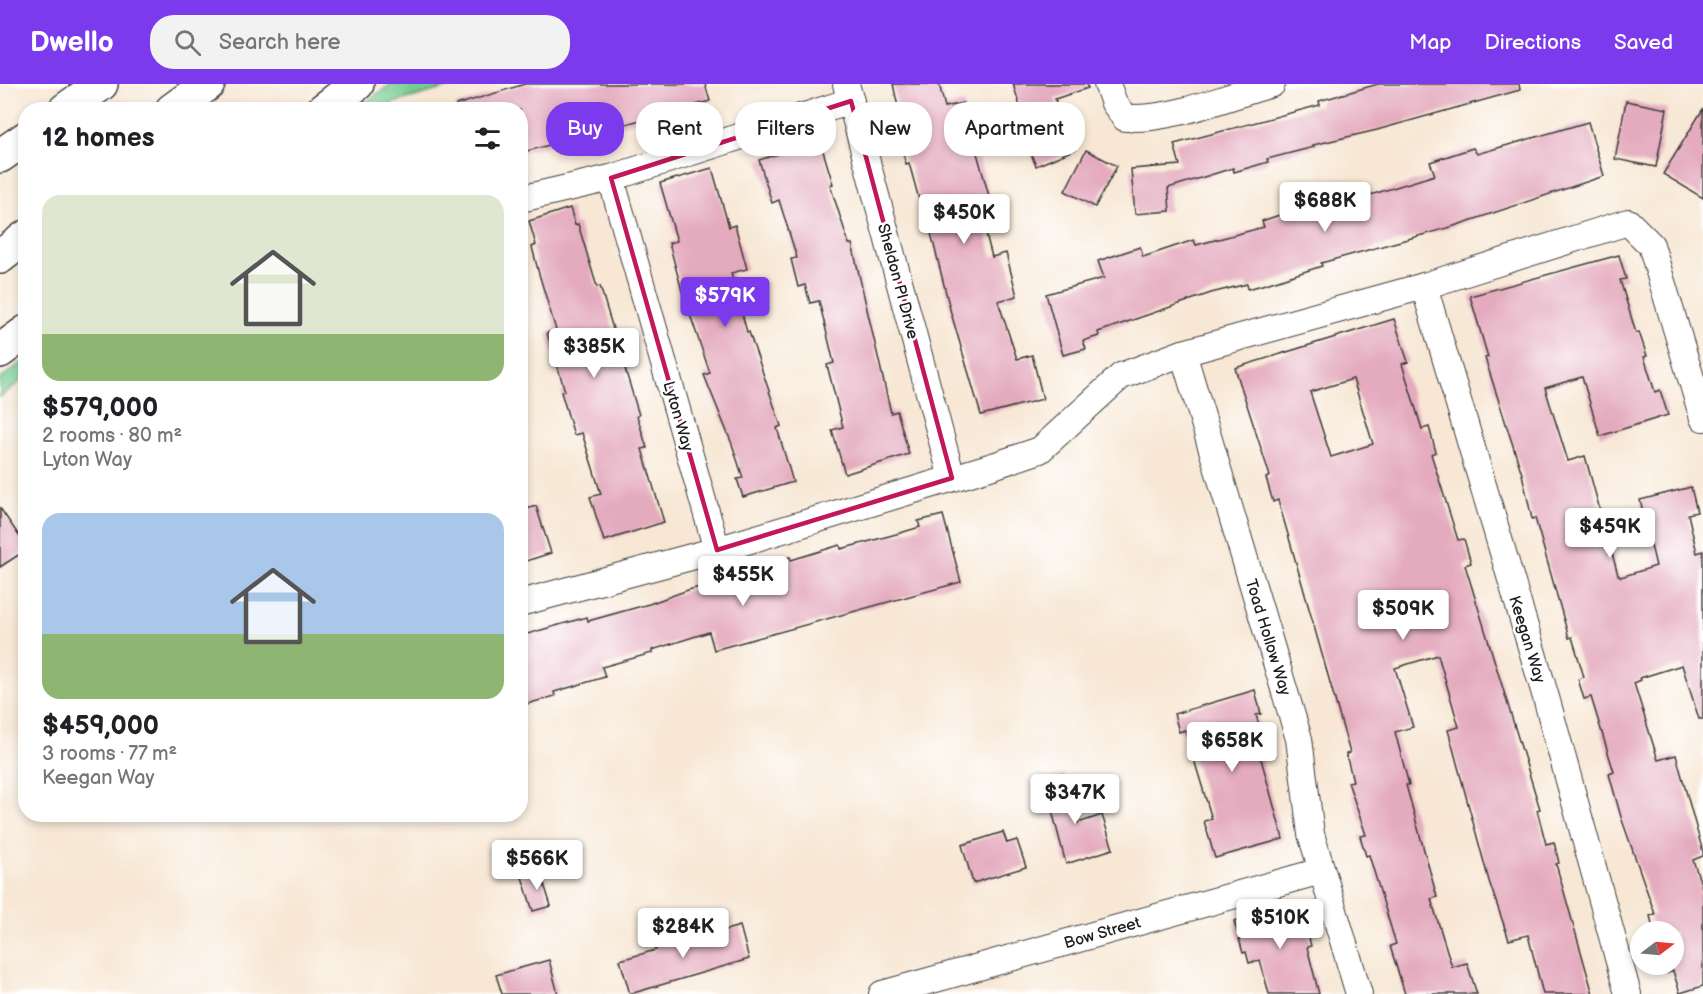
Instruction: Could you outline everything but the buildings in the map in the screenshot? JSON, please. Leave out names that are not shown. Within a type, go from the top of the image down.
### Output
[{"type":"main road","points":[[76,102],[101,84]]},
{"type":"main road","points":[[183,102],[208,84]]},
{"type":"main road","points":[[194,102],[216,84]]},
{"type":"main road","points":[[333,102],[357,84]]},
{"type":"main road","points":[[0,156],[18,144]]},
{"type":"main road","points":[[0,231],[18,219]]},
{"type":"main road","points":[[0,258],[18,243]]},
{"type":"main road","points":[[0,351],[18,338]]},
{"type":"street","points":[[1107,84],[1114,103],[1125,118],[1161,116],[1272,84]]},
{"type":"street","points":[[528,197],[611,178],[848,92]]},
{"type":"street","name":"Sheldon Pl Drive","points":[[848,92],[952,478]]},
{"type":"street","name":"Lyton Way","points":[[611,178],[717,550]]},
{"type":"street","points":[[528,601],[717,550],[1040,450],[1121,376],[1183,352],[1424,286],[1628,222],[1651,245],[1703,418]]},
{"type":"street","name":"Keegan Way","points":[[1424,286],[1547,701],[1628,994]]},
{"type":"street","name":"Toad Hollow Way","points":[[1183,352],[1299,739],[1311,834],[1359,994]]},
{"type":"street","name":"Bow Street","points":[[882,994],[1322,871]]},
{"type":"highlighted area","points":[[851,101],[952,478],[717,550],[611,178]]},
{"type":"green space","points":[[391,84],[460,84],[397,102],[367,102]]},
{"type":"green space","points":[[18,365],[18,383],[0,397],[0,379]]}]
